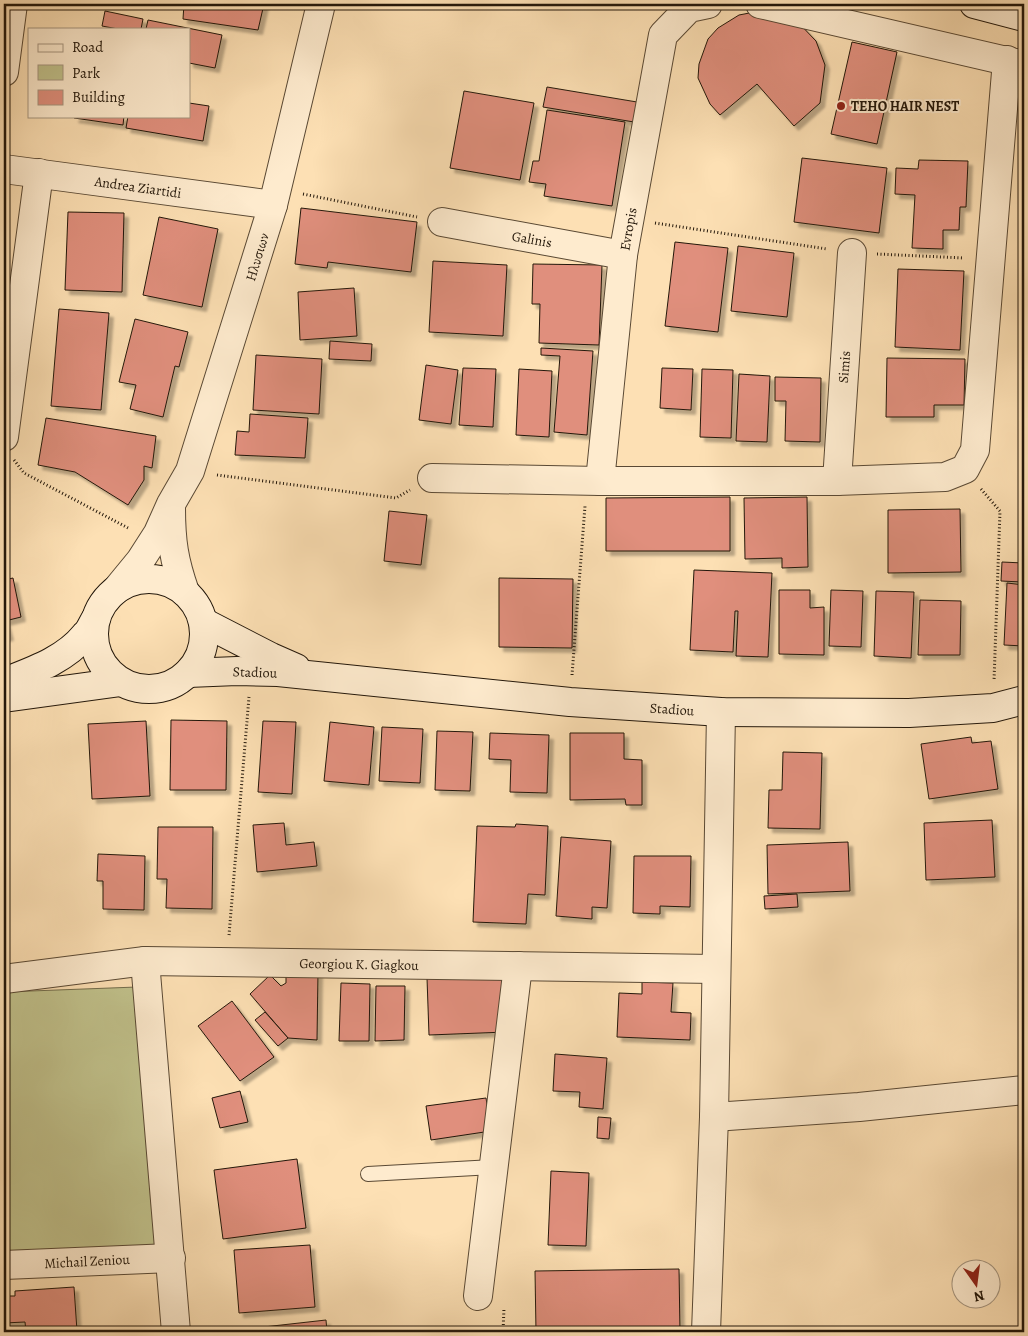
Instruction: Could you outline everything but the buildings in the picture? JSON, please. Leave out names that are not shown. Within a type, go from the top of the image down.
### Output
[{"type":"street","points":[[4,72],[13,4]]},
{"type":"street","name":"Ηλυσιων","points":[[116,589],[140,561],[153,541],[190,471],[275,197],[321,4]]},
{"type":"street","name":"Evropis","points":[[593,481],[623,255],[663,34],[689,8],[708,4]]},
{"type":"street","points":[[432,478],[593,481],[837,481],[945,477],[965,469],[975,450],[991,259],[1015,63],[760,4]]},
{"type":"street","points":[[974,4],[1024,17]]},
{"type":"street","name":"Andrea Ziartidi","points":[[4,169],[275,197]]},
{"type":"street","points":[[9,448],[39,173]]},
{"type":"street","name":"Galinis","points":[[442,222],[623,255]]},
{"type":"street","name":"Simis","points":[[837,481],[852,253]]},
{"type":"street","name":"Ηλυσιων","points":[[171,504],[171,535],[174,554],[185,592]]},
{"type":"street","points":[[4,682],[41,668],[69,650],[86,635],[104,602],[116,589],[133,581],[151,579],[169,582],[185,592],[197,605],[203,622],[204,640],[199,658],[188,673],[173,684],[156,689],[138,688],[121,682],[107,670],[97,654],[94,636],[96,618]]},
{"type":"street","name":"Stadiou","points":[[203,622],[271,657],[321,678]]},
{"type":"street","name":"Stadiou","points":[[188,673],[278,672],[321,678],[570,702],[721,712],[909,713],[993,708],[1024,700]]},
{"type":"street","points":[[4,698],[121,682]]},
{"type":"street","points":[[706,1332],[714,1117],[715,969],[721,712]]},
{"type":"street","points":[[145,961],[176,1332]]},
{"type":"street","name":"Georgiou K. Giagkou","points":[[4,979],[145,961],[715,969]]},
{"type":"street","points":[[478,1296],[518,966]]},
{"type":"street","points":[[714,1117],[859,1107],[1024,1090]]},
{"type":"street","name":"Michail Zeniou","points":[[4,1265],[171,1258]]},
{"type":"lane","points":[[368,1174],[493,1167]]},
{"type":"path","points":[[275,197],[442,222]]},
{"type":"path","points":[[629,220],[852,253],[991,259]]},
{"type":"path","points":[[9,448],[24,473],[153,541]]},
{"type":"path","points":[[965,469],[1000,512],[993,708]]},
{"type":"path","points":[[190,471],[396,498],[432,478]]},
{"type":"path","points":[[570,702],[593,481]]},
{"type":"path","points":[[226,962],[252,672]]},
{"type":"green space","points":[[137,987],[157,1249],[5,1253],[4,992]]},
{"type":"place","name":"TEHO HAIR NEST","points":[[841,106]]}]
